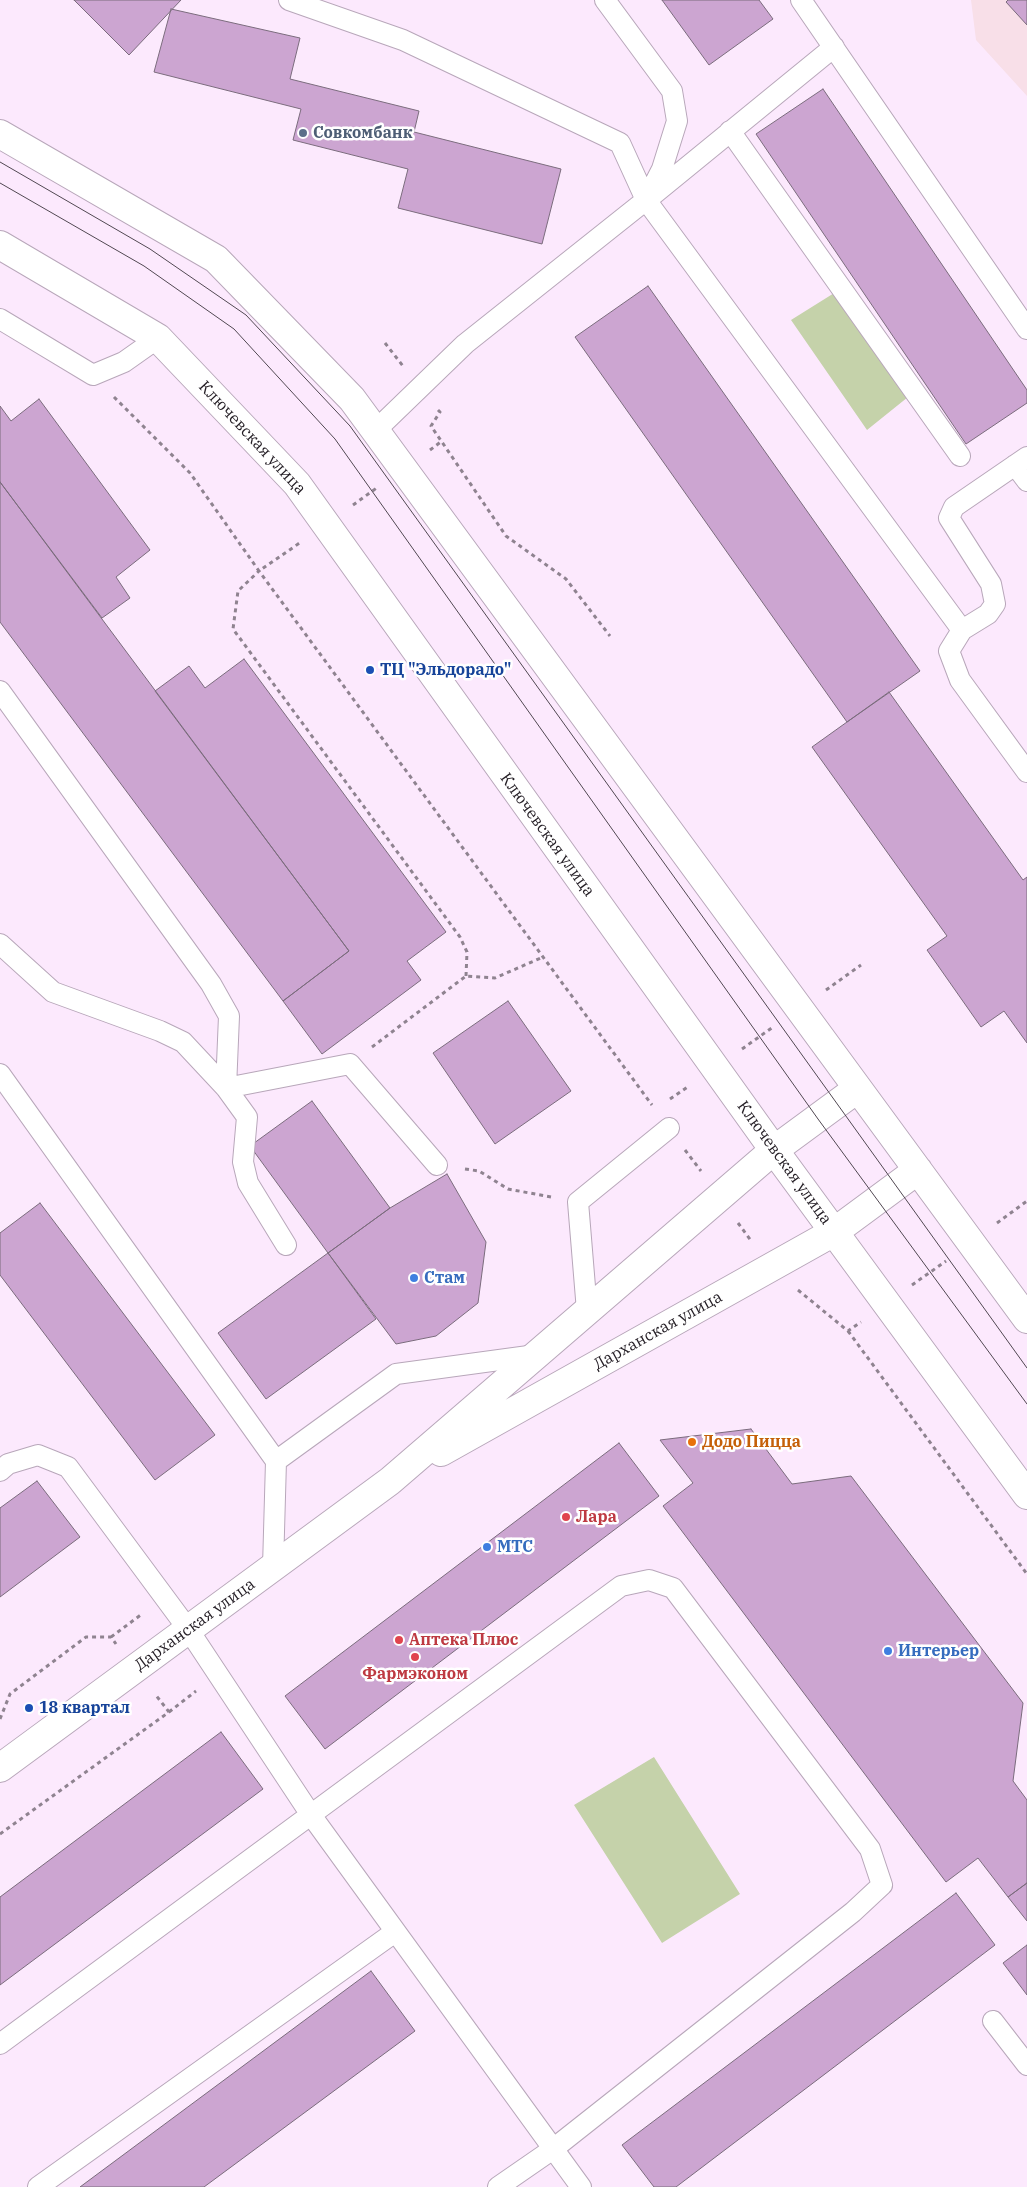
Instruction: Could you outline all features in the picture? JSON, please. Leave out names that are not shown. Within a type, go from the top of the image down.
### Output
[{"type":"main road","points":[[0,134],[216,259],[352,399],[1027,1319]]},
{"type":"main road","name":"Ключевская улица","points":[[0,245],[158,338],[297,484],[774,1150],[1027,1495]]},
{"type":"main road","name":"Дарханская улица","points":[[0,1768],[390,1481],[774,1150],[857,1088]]},
{"type":"main road","name":"Дарханская улица","points":[[390,1481],[834,1232],[918,1170]]},
{"type":"lane","points":[[288,0],[403,40],[620,143],[646,200],[962,630]]},
{"type":"lane","points":[[605,0],[672,91],[678,121],[662,170],[646,200]]},
{"type":"lane","points":[[801,0],[1027,329]]},
{"type":"lane","points":[[376,430],[464,344],[646,200],[834,47]]},
{"type":"lane","points":[[730,131],[960,456]]},
{"type":"lane","points":[[0,320],[93,375],[124,362],[158,338]]},
{"type":"lane","points":[[1027,481],[1021,461],[954,507],[949,518],[991,584],[995,604],[988,614],[962,630],[949,651],[960,680],[1027,772]]},
{"type":"lane","points":[[0,691],[210,984],[229,1016],[226,1088]]},
{"type":"lane","points":[[0,944],[53,992],[160,1031],[183,1042],[226,1088],[247,1117],[242,1162],[248,1183],[286,1245]]},
{"type":"lane","points":[[226,1088],[350,1064],[438,1165]]},
{"type":"lane","points":[[0,1074],[276,1461],[273,1567]]},
{"type":"lane","points":[[587,1311],[578,1202],[669,1128]]},
{"type":"lane","points":[[276,1461],[396,1374],[536,1355]]},
{"type":"lane","points":[[0,1471],[8,1464],[38,1455],[68,1467],[188,1629],[311,1815],[581,2187]]},
{"type":"lane","points":[[0,2044],[621,1586],[649,1580],[673,1588],[870,1849],[882,1884],[864,1901],[553,2148],[498,2187]]},
{"type":"lane","points":[[38,2187],[395,1932]]},
{"type":"lane","points":[[993,2021],[1027,2066]]},
{"type":"path","points":[[385,343],[440,412],[432,426],[506,536],[566,579],[610,636]]},
{"type":"path","points":[[466,976],[467,952],[460,937],[233,629],[238,590],[259,571],[669,1128]]},
{"type":"path","points":[[350,1064],[466,976],[495,978],[543,957]]},
{"type":"path","points":[[655,1110],[861,965]]},
{"type":"path","points":[[438,1165],[479,1171],[508,1189],[578,1202]]},
{"type":"path","points":[[848,1332],[1027,1574]]},
{"type":"path","points":[[111,1638],[164,1597]]},
{"type":"shaded area","points":[[971,0],[1027,0],[1027,96],[976,40]]},
{"type":"green space","points":[[839,290],[913,393],[867,430],[791,320]]},
{"type":"green space","points":[[654,1757],[740,1894],[662,1943],[574,1805]]},
{"type":"building","points":[[74,0],[181,0],[129,55]]},
{"type":"building","points":[[662,0],[759,0],[773,19],[709,65]]},
{"type":"building","points":[[1008,0],[1027,0],[1027,25],[1006,2]]},
{"type":"building","points":[[171,9],[300,38],[290,79],[419,111],[414,132],[561,169],[542,244],[398,208],[408,169],[293,140],[301,109],[154,72]]},
{"type":"building","points":[[823,89],[1027,390],[1027,403],[966,444],[756,134]]},
{"type":"building","points":[[648,286],[920,671],[847,722],[575,337]]},
{"type":"building","points":[[39,399],[150,550],[116,577],[130,598],[102,618],[0,482],[0,406],[11,421]]},
{"type":"building","points":[[0,482],[349,951],[283,1001],[0,622]]},
{"type":"building","points":[[244,659],[446,932],[407,961],[421,980],[322,1054],[283,1001],[349,951],[155,691],[189,666],[205,688]]},
{"type":"building","points":[[889,692],[1023,880],[1027,877],[1027,1043],[1004,1011],[981,1027],[927,950],[947,936],[812,747]]},
{"type":"building","points":[[508,1001],[571,1091],[495,1144],[433,1053]]},
{"type":"building","points":[[312,1101],[390,1208],[328,1253],[250,1146]]},
{"type":"building","name":"Стам","points":[[447,1174],[486,1242],[478,1303],[436,1336],[396,1344],[328,1253],[390,1208]]},
{"type":"building","points":[[40,1203],[215,1435],[155,1480],[0,1275],[0,1233]]},
{"type":"building","points":[[328,1253],[376,1319],[266,1399],[218,1333]]},
{"type":"building","points":[[751,1429],[792,1484],[851,1476],[1023,1703],[1013,1781],[1027,1800],[1027,1883],[1008,1897],[978,1858],[946,1882],[663,1506],[693,1483],[660,1440]]},
{"type":"building","points":[[619,1443],[659,1496],[325,1749],[285,1696]]},
{"type":"building","points":[[37,1481],[80,1537],[0,1597],[0,1508]]},
{"type":"building","points":[[221,1732],[263,1789],[0,1985],[0,1897]]},
{"type":"building","points":[[1027,1883],[1027,1921],[1008,1897]]},
{"type":"building","points":[[956,1893],[995,1945],[676,2187],[654,2187],[622,2145]]},
{"type":"building","points":[[1027,1945],[1027,1995],[1003,1963]]},
{"type":"building","points":[[371,1971],[415,2031],[204,2187],[80,2187]]},
{"type":"tram line","points":[[0,162],[150,249],[246,315],[350,426],[1027,1368]]},
{"type":"tram line","points":[[0,183],[144,266],[234,329],[335,439],[818,1119],[1027,1404]]},
{"type":"place","name":"Совкомбанк","points":[[303,133]]},
{"type":"place","name":"ТЦ \"Эльдорадо\"","points":[[370,670]]},
{"type":"place","name":"Стам","points":[[414,1278]]},
{"type":"place","name":"Додо Пицца","points":[[692,1442]]},
{"type":"place","name":"Лара","points":[[566,1517]]},
{"type":"place","name":"МТС","points":[[487,1547]]},
{"type":"place","name":"Аптека Плюс","points":[[399,1640]]},
{"type":"place","name":"Интерьер","points":[[888,1651]]},
{"type":"place","name":"Фармэконом","points":[[415,1657]]},
{"type":"place","name":"18 квартал","points":[[29,1708]]}]
